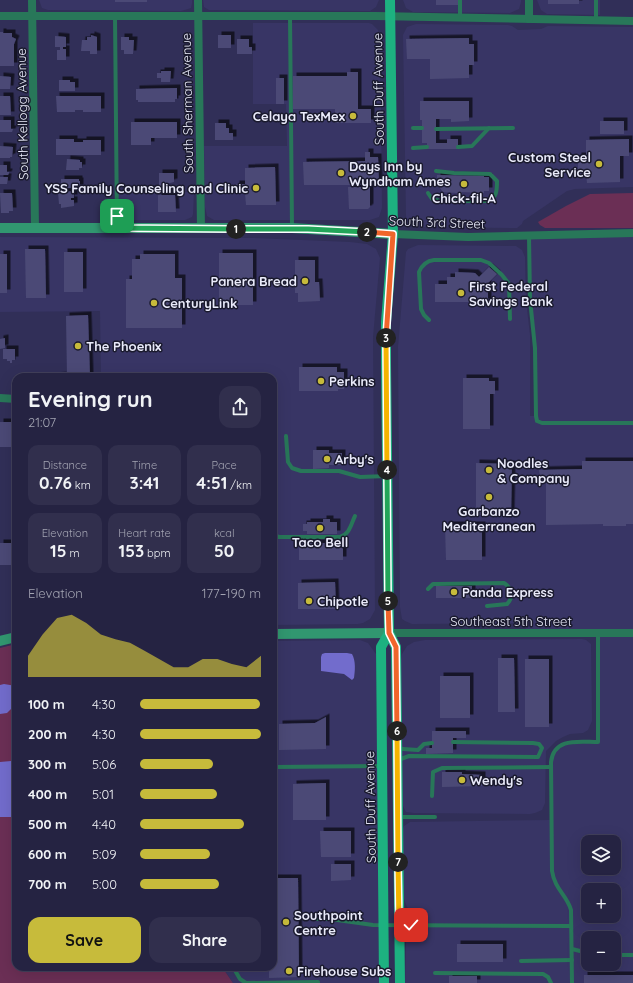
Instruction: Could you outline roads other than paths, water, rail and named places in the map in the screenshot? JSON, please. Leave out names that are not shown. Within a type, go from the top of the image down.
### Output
[{"type":"main road","name":"South Duff Avenue","points":[[390,0],[393,234],[386,344],[387,476],[389,633],[396,647],[400,983]]},
{"type":"main road","name":"South 3rd Street","points":[[0,228],[292,228],[393,234]]},
{"type":"main road","name":"South Duff Avenue","points":[[384,983],[381,648],[389,633]]},
{"type":"main road","points":[[277,634],[389,633]]},
{"type":"main road","points":[[0,641],[12,638]]},
{"type":"street","name":"South Kellogg Avenue","points":[[32,0],[35,228]]},
{"type":"street","name":"South Sherman Avenue","points":[[198,0],[201,229]]},
{"type":"street","points":[[529,19],[530,0]]},
{"type":"street","points":[[0,16],[390,16],[633,21]]},
{"type":"street","name":"South 3rd Street","points":[[393,234],[468,237],[633,233]]},
{"type":"street","points":[[0,398],[12,399]]},
{"type":"street","name":"Southeast 5th Street","points":[[389,633],[633,633]]},
{"type":"lane","points":[[460,0],[460,18]]},
{"type":"lane","points":[[596,0],[596,20]]},
{"type":"lane","points":[[115,16],[117,228]]},
{"type":"lane","points":[[290,16],[292,228]]},
{"type":"lane","points":[[413,128],[422,128]]},
{"type":"lane","points":[[458,147],[472,146],[489,128]]},
{"type":"lane","points":[[436,129],[514,128]]},
{"type":"lane","points":[[413,148],[427,147]]},
{"type":"lane","points":[[428,193],[432,198],[440,201],[487,202],[492,200],[496,195],[497,181],[490,174],[436,171]]},
{"type":"lane","points":[[529,236],[530,299],[535,348],[537,421],[542,423],[633,423]]},
{"type":"lane","points":[[429,320],[421,310],[419,272],[428,261],[434,260],[481,260],[489,263],[509,284],[510,319]]},
{"type":"lane","points":[[286,436],[288,462],[292,468],[301,471],[339,471],[360,477],[387,476]]},
{"type":"lane","points":[[277,536],[345,536],[348,533],[355,516]]},
{"type":"lane","points":[[428,589],[433,584],[504,583],[508,586],[511,590],[511,597],[507,604],[487,606]]},
{"type":"lane","points":[[572,983],[570,907],[553,879],[552,871],[551,756],[553,752],[562,744],[571,742],[598,742],[598,633]]},
{"type":"lane","points":[[398,760],[409,756],[538,757],[542,748],[539,744],[533,743],[453,742]]},
{"type":"lane","points":[[398,747],[403,749],[418,750],[424,744],[432,743]]},
{"type":"lane","points":[[277,767],[382,766]]},
{"type":"lane","points":[[432,796],[433,772],[442,768],[551,767]]},
{"type":"lane","points":[[398,817],[435,817]]},
{"type":"lane","points":[[317,919],[384,925],[571,926]]},
{"type":"lane","points":[[572,949],[581,951]]},
{"type":"lane","points":[[621,955],[633,955]]},
{"type":"lane","points":[[521,961],[572,960]]},
{"type":"lane","points":[[235,971],[240,979],[246,983],[318,982]]},
{"type":"lane","points":[[435,973],[543,974],[548,977],[551,983]]},
{"type":"place","name":"Celaya TexMex","points":[[353,116]]},
{"type":"place","name":"Custom Steel Service","points":[[599,164]]},
{"type":"place","name":"Days Inn by Wyndham Ames","points":[[341,173]]},
{"type":"place","name":"Chick-fil-A","points":[[464,184]]},
{"type":"place","name":"YSS Family Counseling and Clinic","points":[[256,188]]},
{"type":"place","name":"Panera Bread","points":[[305,281]]},
{"type":"place","name":"First Federal Savings Bank","points":[[461,293]]},
{"type":"place","name":"CenturyLink","points":[[154,303]]},
{"type":"place","name":"The Phoenix","points":[[78,346]]},
{"type":"place","name":"Perkins","points":[[321,381]]},
{"type":"place","name":"Arby's","points":[[327,459]]},
{"type":"place","name":"Noodles & Company","points":[[489,470]]},
{"type":"place","name":"Garbanzo Mediterranean","points":[[489,497]]},
{"type":"place","name":"Taco Bell","points":[[320,528]]},
{"type":"place","name":"Panda Express","points":[[454,592]]},
{"type":"place","name":"Chipotle","points":[[309,601]]},
{"type":"place","name":"Wendy's","points":[[462,780]]},
{"type":"place","name":"Southpoint Centre","points":[[286,922]]},
{"type":"place","name":"Firehouse Subs","points":[[289,971]]}]
